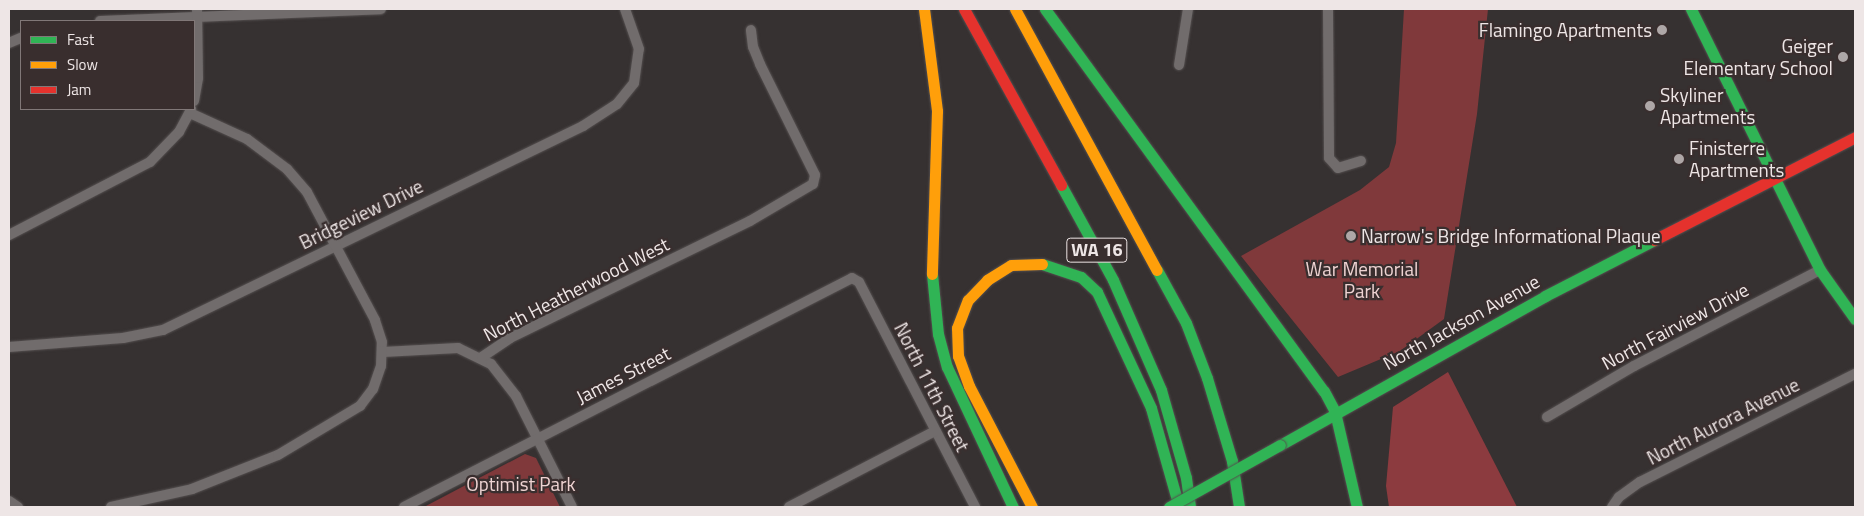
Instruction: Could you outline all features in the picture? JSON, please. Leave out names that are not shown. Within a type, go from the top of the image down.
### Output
[{"type":"main road","points":[[924,9],[937,111],[932,258],[933,300],[938,334],[947,367],[962,404],[1012,507]]},
{"type":"main road","name":"WA 16","points":[[964,9],[1113,280],[1161,390],[1186,478],[1190,507]]},
{"type":"main road","name":"WA 16","points":[[1014,9],[1186,323],[1207,378],[1232,461],[1239,507]]},
{"type":"main road","points":[[1045,9],[1336,412],[1357,507]]},
{"type":"main road","points":[[1691,9],[1820,270],[1855,319]]},
{"type":"main road","name":"North Jackson Avenue","points":[[1169,507],[1546,296],[1855,137]]},
{"type":"main road","points":[[1032,507],[969,386],[958,356],[957,328],[968,300],[987,280],[1011,265],[1049,264],[1081,277],[1097,292],[1151,408],[1179,507]]},
{"type":"street","points":[[111,20],[197,12],[381,9]]},
{"type":"street","name":"Bridgeview Drive","points":[[9,346],[123,338],[158,331],[230,300],[334,246],[560,137],[617,104],[634,83],[639,61],[636,34],[625,9]]},
{"type":"street","points":[[1179,65],[1188,9]]},
{"type":"street","points":[[1328,9],[1329,158],[1338,168],[1361,161]]},
{"type":"street","points":[[195,95],[198,78],[197,12]]},
{"type":"street","name":"North Heatherwood West","points":[[383,352],[446,347],[482,357],[504,341],[750,221],[813,184],[815,175],[760,64],[753,47],[751,30]]},
{"type":"street","points":[[9,235],[150,162],[167,147],[191,111],[247,139],[287,169],[317,208],[334,246],[375,320],[383,352],[378,378],[368,397],[352,413],[322,431],[217,481],[111,507]]},
{"type":"street","name":"North Fairview Drive","points":[[1547,417],[1634,366],[1820,270]]},
{"type":"street","name":"James Street","points":[[404,507],[842,282],[852,278],[859,282]]},
{"type":"street","name":"North 11th Street","points":[[859,282],[975,507]]},
{"type":"street","points":[[482,357],[508,382],[572,507]]},
{"type":"street","name":"North Aurora Avenue","points":[[1612,507],[1619,497],[1640,482],[1855,374]]},
{"type":"street","points":[[789,507],[936,431]]},
{"type":"street","points":[[9,502],[18,507]]},
{"type":"green space","name":"War Memorial Park","points":[[1404,9],[1488,9],[1477,114],[1444,319],[1400,351],[1338,377],[1241,256],[1360,190],[1389,167],[1396,143]]},
{"type":"green space","name":"Optimist Park","points":[[525,454],[536,458],[560,507],[424,507]]},
{"type":"shaded area","points":[[1448,372],[1517,507],[1389,507],[1386,486],[1393,407]]},
{"type":"traffic: fast","points":[[1045,9],[1324,391],[1335,412],[1357,507]]},
{"type":"traffic: fast","points":[[1691,9],[1820,270],[1855,319]]},
{"type":"traffic: fast","points":[[1061,185],[1113,280],[1161,390],[1186,478],[1190,507]]},
{"type":"traffic: fast","points":[[1280,445],[1545,296],[1654,240]]},
{"type":"traffic: fast","points":[[1042,264],[1081,277],[1097,292],[1151,408],[1179,507]]},
{"type":"traffic: fast","points":[[1157,270],[1186,323],[1207,378],[1232,461],[1239,507]]},
{"type":"traffic: fast","points":[[932,274],[938,334],[947,367],[1013,507]]},
{"type":"traffic: fast","points":[[1169,507],[1280,445]]},
{"type":"traffic: slow","points":[[924,9],[937,111],[932,274]]},
{"type":"traffic: slow","points":[[1015,9],[1157,270]]},
{"type":"traffic: slow","points":[[1032,507],[969,386],[958,356],[957,328],[968,300],[987,280],[1011,265],[1042,264]]},
{"type":"traffic: jam","points":[[964,9],[1061,185]]},
{"type":"traffic: jam","points":[[1654,240],[1855,137]]},
{"type":"place","name":"Flamingo Apartments","points":[[1662,30]]},
{"type":"place","name":"Geiger Elementary School","points":[[1843,57]]},
{"type":"place","name":"Skyliner Apartments","points":[[1650,106]]},
{"type":"place","name":"Finisterre Apartments","points":[[1679,159]]},
{"type":"place","name":"Narrow's Bridge Informational Plaque","points":[[1351,236]]}]
